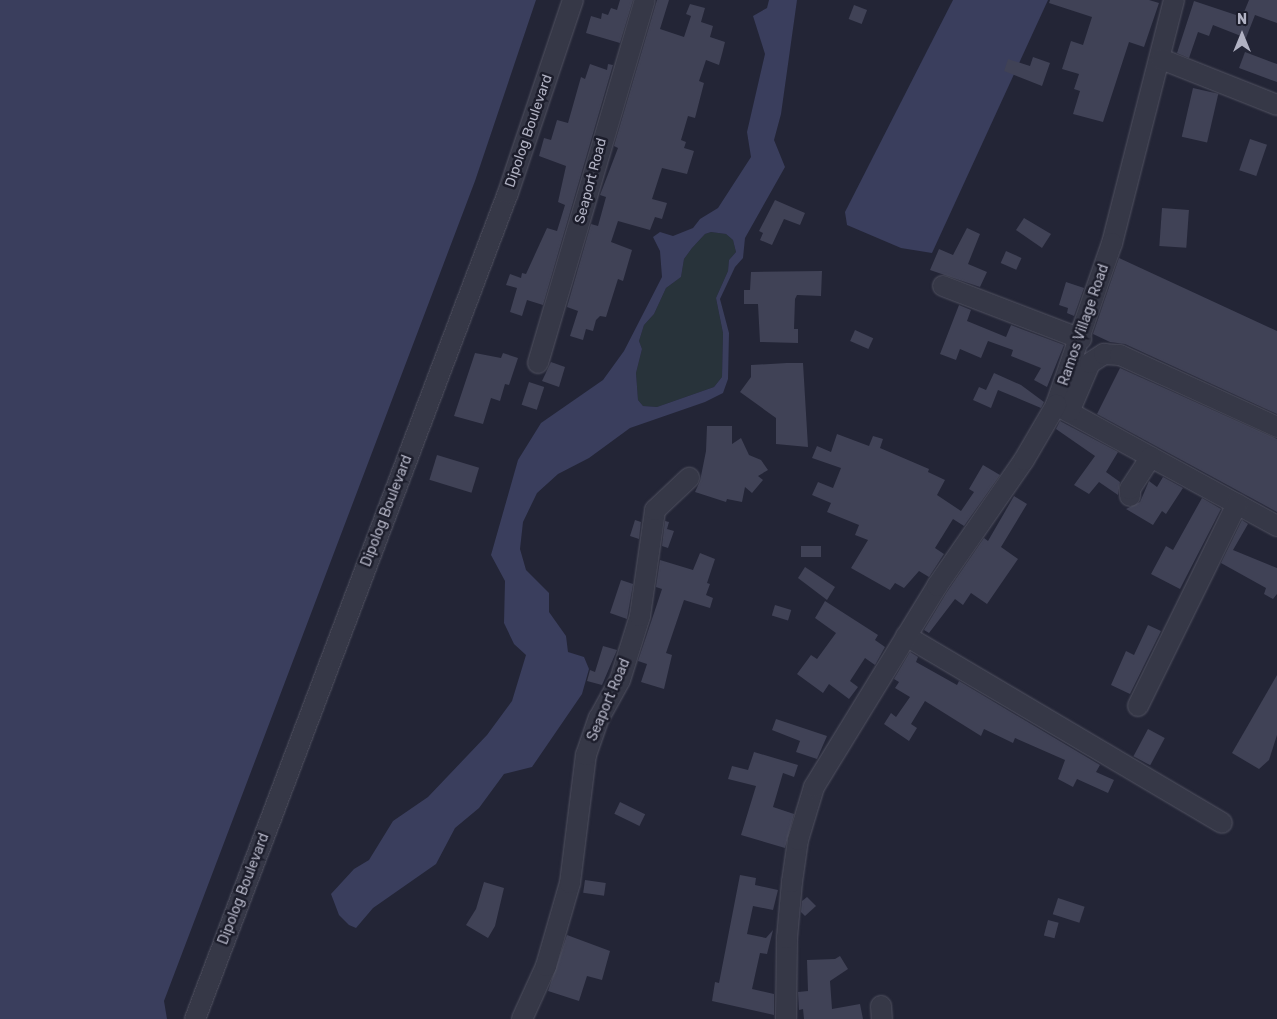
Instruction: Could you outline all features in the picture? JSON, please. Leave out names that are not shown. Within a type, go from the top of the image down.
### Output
[{"type":"street","name":"Dipolog Boulevard","points":[[195,1019],[508,193],[573,0]]},
{"type":"street","name":"Seaport Road","points":[[538,362],[645,0]]},
{"type":"street","name":"Ramos Village Road","points":[[1062,408],[1081,339],[1112,242],[1161,59],[1174,0]]},
{"type":"street","points":[[1161,59],[1277,105]]},
{"type":"street","points":[[943,286],[1081,339]]},
{"type":"street","points":[[786,1019],[787,938],[804,813],[830,758],[906,636],[1024,460],[1062,408],[1090,362],[1104,354],[1120,355],[1277,427]]},
{"type":"street","points":[[1062,408],[1277,526]]},
{"type":"street","points":[[1130,496],[1130,489],[1151,457]]},
{"type":"street","name":"Seaport Road","points":[[522,1019],[546,966],[570,883],[586,755],[599,718],[620,680],[640,616],[655,510],[689,478]]},
{"type":"street","points":[[1138,706],[1237,504]]},
{"type":"street","points":[[906,636],[1222,824]]},
{"type":"shaded area","points":[[711,232],[726,234],[733,240],[736,252],[729,260],[728,271],[716,298],[723,333],[722,377],[714,387],[657,407],[643,406],[638,400],[636,373],[642,349],[639,341],[644,325],[654,314],[666,288],[681,277],[684,259],[705,234]]},
{"type":"water","points":[[0,0],[536,0],[475,181],[164,1001],[167,1019],[0,1019]]},
{"type":"water","points":[[769,0],[797,0],[781,114],[774,140],[785,167],[745,238],[743,258],[735,267],[720,299],[729,333],[728,379],[723,393],[705,402],[630,428],[589,458],[558,474],[537,493],[523,522],[520,549],[526,570],[549,593],[549,612],[566,636],[568,652],[584,657],[589,669],[582,694],[532,767],[504,774],[479,808],[455,828],[436,864],[373,908],[356,928],[349,925],[339,915],[331,894],[354,869],[369,860],[393,821],[428,797],[487,735],[512,701],[526,655],[514,644],[504,623],[505,581],[491,555],[518,460],[541,423],[603,380],[624,351],[662,277],[660,251],[653,237],[660,232],[673,236],[693,228],[700,219],[718,208],[751,157],[747,132],[765,54],[753,16],[767,8]],"holes":[[[711,232],[726,234],[733,240],[736,252],[729,260],[728,271],[716,298],[723,333],[722,377],[714,387],[657,407],[643,406],[638,400],[636,373],[642,349],[639,341],[644,325],[654,314],[666,288],[681,277],[684,259],[692,248],[705,234]]]},
{"type":"water","points":[[953,0],[1048,0],[932,253],[901,248],[847,225],[845,212]]},
{"type":"building","points":[[620,0],[633,0],[620,43],[586,33],[591,16],[601,19],[602,13],[608,15],[611,8],[617,10]]},
{"type":"building","points":[[657,0],[669,0],[660,29],[684,37],[691,16],[686,14],[690,4],[705,8],[701,22],[713,26],[710,37],[725,42],[719,65],[706,60],[699,81],[704,83],[695,118],[688,116],[681,140],[686,142],[684,148],[694,151],[687,174],[662,168],[652,199],[667,203],[662,219],[655,217],[650,230],[618,221],[611,242],[632,250],[623,281],[618,279],[606,317],[600,316],[596,320],[593,331],[586,329],[583,340],[570,336],[578,311],[567,307],[591,224],[598,226],[606,197],[600,195],[618,148],[614,146]]},
{"type":"building","points":[[1050,0],[1149,0],[1159,3],[1144,47],[1129,42],[1103,122],[1073,114],[1080,91],[1074,89],[1079,74],[1062,69],[1071,41],[1083,45],[1092,17],[1049,3]]},
{"type":"building","points":[[1249,0],[1277,0],[1277,23],[1255,15],[1246,38],[1213,25],[1209,36],[1198,32],[1189,58],[1177,53],[1194,1],[1242,17]]},
{"type":"building","points":[[854,5],[867,10],[862,24],[849,19]]},
{"type":"building","points":[[1245,52],[1277,64],[1277,82],[1239,68]]},
{"type":"building","points":[[1033,57],[1050,63],[1042,86],[1004,71],[1008,59],[1030,66]]},
{"type":"building","points":[[590,64],[607,70],[608,64],[613,65],[543,305],[527,300],[522,316],[510,312],[517,288],[506,285],[510,274],[521,278],[522,273],[526,274],[547,228],[557,231],[565,205],[558,202],[566,166],[539,156],[544,138],[551,140],[557,120],[568,123],[581,77],[585,79]]},
{"type":"building","points":[[1193,88],[1218,94],[1207,143],[1182,137]]},
{"type":"building","points":[[1250,139],[1267,145],[1256,176],[1239,170]]},
{"type":"building","points":[[775,200],[805,213],[800,225],[784,219],[772,245],[760,240],[763,233],[759,231]]},
{"type":"building","points":[[1162,208],[1189,210],[1186,248],[1159,246]]},
{"type":"building","points":[[1024,218],[1051,234],[1042,248],[1016,230]]},
{"type":"building","points":[[967,228],[980,234],[968,264],[987,272],[980,287],[930,270],[939,249],[953,255]]},
{"type":"building","points":[[1006,251],[1022,258],[1016,270],[1001,263]]},
{"type":"building","points":[[1119,258],[1277,331],[1277,414],[1125,344],[1110,342],[1093,334]]},
{"type":"building","points":[[822,271],[821,296],[797,295],[795,299],[794,329],[798,329],[798,343],[760,342],[758,304],[744,304],[744,290],[750,290],[751,272]]},
{"type":"building","points":[[1066,282],[1084,288],[1074,316],[1067,313],[1068,308],[1059,305]]},
{"type":"building","points":[[959,305],[971,310],[967,321],[1006,337],[1011,325],[1064,345],[1047,387],[1034,380],[1041,368],[1011,356],[1013,350],[988,341],[981,358],[960,349],[956,360],[940,354]]},
{"type":"building","points":[[855,330],[873,338],[868,349],[850,341]]},
{"type":"building","points":[[475,353],[501,358],[503,353],[518,358],[509,385],[505,384],[500,401],[491,398],[483,424],[454,416]]},
{"type":"building","points":[[551,362],[565,367],[559,387],[542,381]]},
{"type":"building","points":[[803,363],[808,447],[776,444],[776,418],[740,392],[751,377],[751,365]]},
{"type":"building","points":[[1120,368],[1277,439],[1277,512],[1097,414]]},
{"type":"building","points":[[994,373],[1021,385],[1044,402],[1041,408],[998,390],[991,408],[973,400],[979,387],[986,390]]},
{"type":"building","points":[[529,382],[544,387],[537,410],[522,405]]},
{"type":"building","points":[[1060,421],[1118,452],[1106,472],[1120,482],[1118,495],[1099,482],[1089,494],[1074,485],[1095,456],[1056,429]]},
{"type":"building","points":[[707,426],[732,426],[732,444],[741,438],[749,455],[761,460],[768,470],[758,476],[763,480],[752,493],[745,487],[742,502],[727,499],[726,502],[695,492],[700,481],[706,451]]},
{"type":"building","points":[[837,434],[869,446],[873,436],[883,439],[880,448],[929,469],[928,472],[945,480],[937,495],[961,511],[974,492],[969,489],[983,465],[1000,475],[964,526],[953,519],[935,548],[944,554],[929,577],[919,571],[904,588],[895,583],[890,590],[851,568],[868,540],[855,535],[859,525],[827,512],[831,503],[812,495],[818,482],[833,488],[841,468],[812,458],[817,446],[831,452]]},
{"type":"building","points":[[437,455],[479,468],[471,493],[429,480]]},
{"type":"building","points":[[1163,477],[1183,488],[1166,514],[1162,511],[1153,525],[1126,509],[1140,502],[1149,481],[1157,487]]},
{"type":"building","points":[[1014,496],[1027,504],[1001,547],[1018,559],[987,604],[971,593],[963,605],[955,599],[929,633],[924,630],[984,538],[988,541]]},
{"type":"building","points":[[1202,498],[1221,509],[1180,589],[1151,574],[1166,546],[1173,550]]},
{"type":"building","points":[[635,520],[641,522],[639,539],[630,536]]},
{"type":"building","points":[[1242,520],[1248,524],[1233,550],[1277,568],[1277,594],[1273,599],[1264,594],[1266,588],[1221,563]]},
{"type":"building","points":[[665,521],[669,522],[667,529],[674,531],[668,548],[662,546]]},
{"type":"building","points":[[801,546],[821,546],[821,557],[801,557]]},
{"type":"building","points":[[700,553],[715,559],[707,583],[710,584],[706,595],[713,598],[710,608],[684,600],[666,653],[672,655],[664,689],[641,682],[647,664],[638,661],[662,589],[656,587],[660,560],[693,570]]},
{"type":"building","points":[[805,567],[835,587],[827,600],[798,578]]},
{"type":"building","points":[[621,580],[633,584],[627,619],[610,613]]},
{"type":"building","points":[[825,601],[878,635],[875,640],[885,647],[875,665],[865,658],[850,681],[858,687],[849,699],[829,684],[823,693],[797,674],[811,655],[817,659],[836,633],[815,618]]},
{"type":"building","points":[[775,605],[791,610],[788,620],[772,616]]},
{"type":"building","points":[[1148,625],[1161,631],[1130,694],[1111,685],[1126,651],[1134,655]]},
{"type":"building","points":[[603,646],[617,650],[602,685],[587,681],[590,670],[595,672]]},
{"type":"building","points":[[910,652],[918,657],[916,662],[957,685],[959,681],[1100,765],[1096,772],[1114,780],[1108,793],[1077,779],[1073,787],[1058,779],[1065,760],[1015,738],[1013,743],[984,729],[981,736],[925,701],[911,724],[917,728],[909,741],[884,724],[891,713],[896,717],[910,697],[895,688],[899,682],[894,679]]},
{"type":"building","points":[[1277,675],[1277,735],[1269,760],[1259,769],[1232,753]]},
{"type":"building","points":[[776,719],[827,736],[817,759],[796,752],[800,741],[772,730]]},
{"type":"building","points":[[1148,729],[1165,738],[1150,765],[1133,756]]},
{"type":"building","points":[[754,752],[798,765],[794,777],[783,773],[773,807],[794,814],[785,848],[741,835],[756,786],[728,779],[732,766],[748,770]]},
{"type":"building","points":[[620,802],[645,814],[639,826],[614,814]]},
{"type":"building","points":[[740,875],[756,878],[755,885],[778,890],[773,910],[753,906],[747,934],[766,938],[773,930],[767,954],[760,953],[752,989],[774,994],[774,1015],[712,1001],[715,982],[719,983]]},
{"type":"building","points":[[585,880],[606,883],[604,896],[583,893]]},
{"type":"building","points":[[484,882],[504,888],[495,926],[488,938],[466,925],[476,909]]},
{"type":"building","points":[[807,897],[816,906],[805,916],[801,912],[802,901]]},
{"type":"building","points":[[1058,898],[1085,907],[1079,923],[1053,914]]},
{"type":"building","points":[[1048,920],[1059,923],[1054,938],[1044,935]]},
{"type":"building","points":[[567,935],[610,951],[602,980],[587,976],[579,1001],[548,991]]},
{"type":"building","points":[[840,956],[848,969],[830,981],[832,1009],[860,1004],[863,1019],[804,1019],[803,1009],[799,1010],[798,992],[808,991],[807,960],[835,959]]}]
